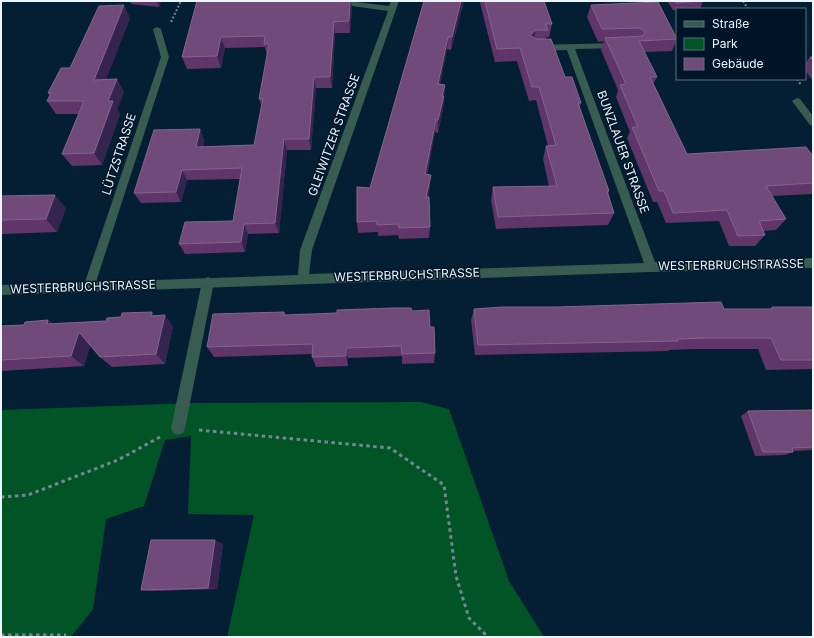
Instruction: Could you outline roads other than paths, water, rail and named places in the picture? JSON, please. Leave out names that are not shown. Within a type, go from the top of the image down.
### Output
[{"type":"street","points":[[330,1],[394,5]]},
{"type":"street","name":"GLEIWITZER STRASSE","points":[[303,278],[306,250],[394,5]]},
{"type":"street","name":"LÜTZSTRASSE","points":[[89,286],[165,57],[157,29]]},
{"type":"street","points":[[534,48],[628,46]]},
{"type":"street","name":"BUNZLAUER STRASSE","points":[[570,47],[651,267]]},
{"type":"street","points":[[797,100],[813,123]]},
{"type":"street","name":"WESTERBRUCHSTRASSE","points":[[1,290],[303,278],[813,263]]},
{"type":"street","points":[[178,428],[208,282]]}]
